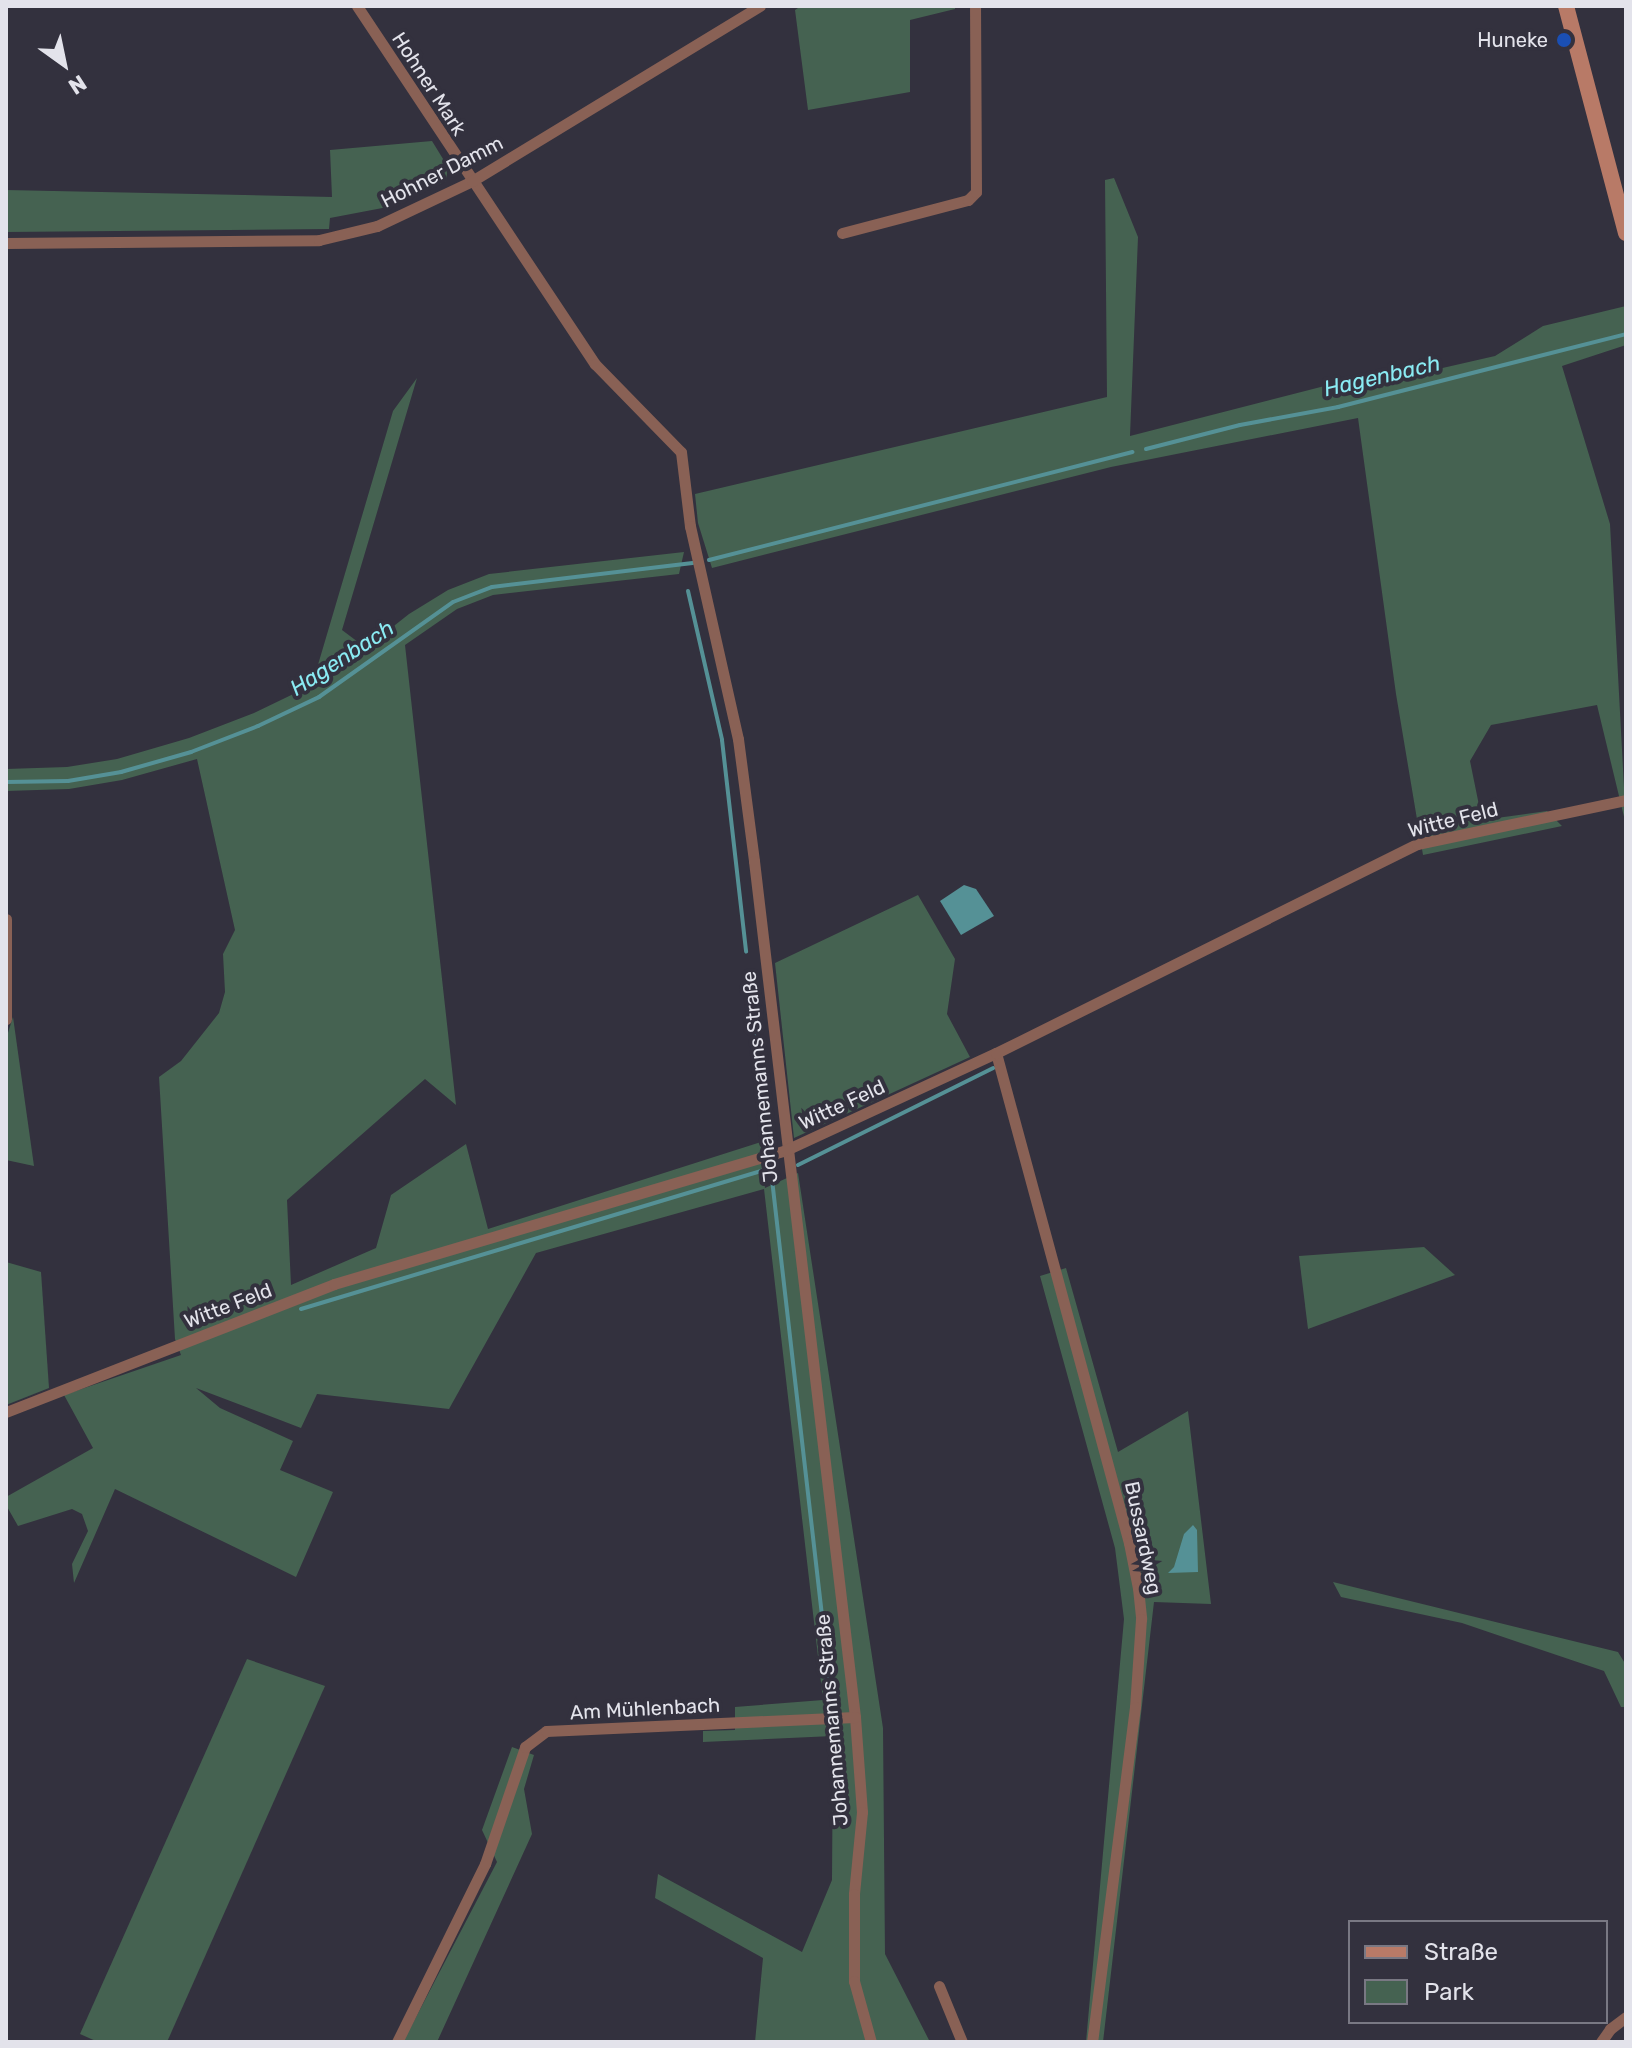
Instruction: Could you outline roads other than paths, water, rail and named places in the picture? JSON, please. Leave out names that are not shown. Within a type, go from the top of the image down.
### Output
[{"type":"street","name":"Hohner Mark","points":[[357,6],[472,181]]},
{"type":"street","points":[[842,233],[955,204],[968,200],[976,192],[975,6]]},
{"type":"street","points":[[1566,6],[1626,233]]},
{"type":"street","name":"Hohner Damm","points":[[6,243],[319,240],[377,226],[472,181],[756,7]]},
{"type":"street","name":"Johannemanns Straße","points":[[472,181],[595,364],[681,452],[690,526],[738,739],[855,1717],[862,1812],[854,1894],[854,1969],[861,2015],[871,2042]]},
{"type":"street","name":"Witte Feld","points":[[6,1412],[334,1284],[786,1150],[996,1053],[1417,844],[1626,800]]},
{"type":"street","points":[[6,919],[6,1019]]},
{"type":"street","name":"Bussardweg","points":[[996,1053],[1129,1543],[1138,1588],[1141,1619],[1135,1707],[1092,2042]]},
{"type":"street","name":"Am Mühlenbach","points":[[397,2042],[485,1864],[525,1747],[546,1731],[855,1717]]},
{"type":"street","points":[[939,1986],[962,2042]]},
{"type":"street","points":[[1601,2042],[1610,2029],[1626,2017]]},
{"type":"waterway","name":"Hagenbach","points":[[1146,449],[1240,425],[1338,407],[1626,334]]},
{"type":"waterway","name":"Hagenbach","points":[[709,560],[1132,452]]},
{"type":"waterway","name":"Hagenbach","points":[[6,782],[68,781],[121,772],[191,752],[258,726],[319,697],[453,602],[492,587],[693,563]]},
{"type":"waterway","points":[[688,591],[722,740],[746,952]]},
{"type":"waterway","points":[[749,975],[769,1149]]},
{"type":"waterway","points":[[798,1165],[993,1068]]},
{"type":"waterway","points":[[770,1162],[832,1703]]},
{"type":"waterway","points":[[301,1309],[770,1168]]},
{"type":"place","name":"Huneke","points":[[1564,40]]}]
